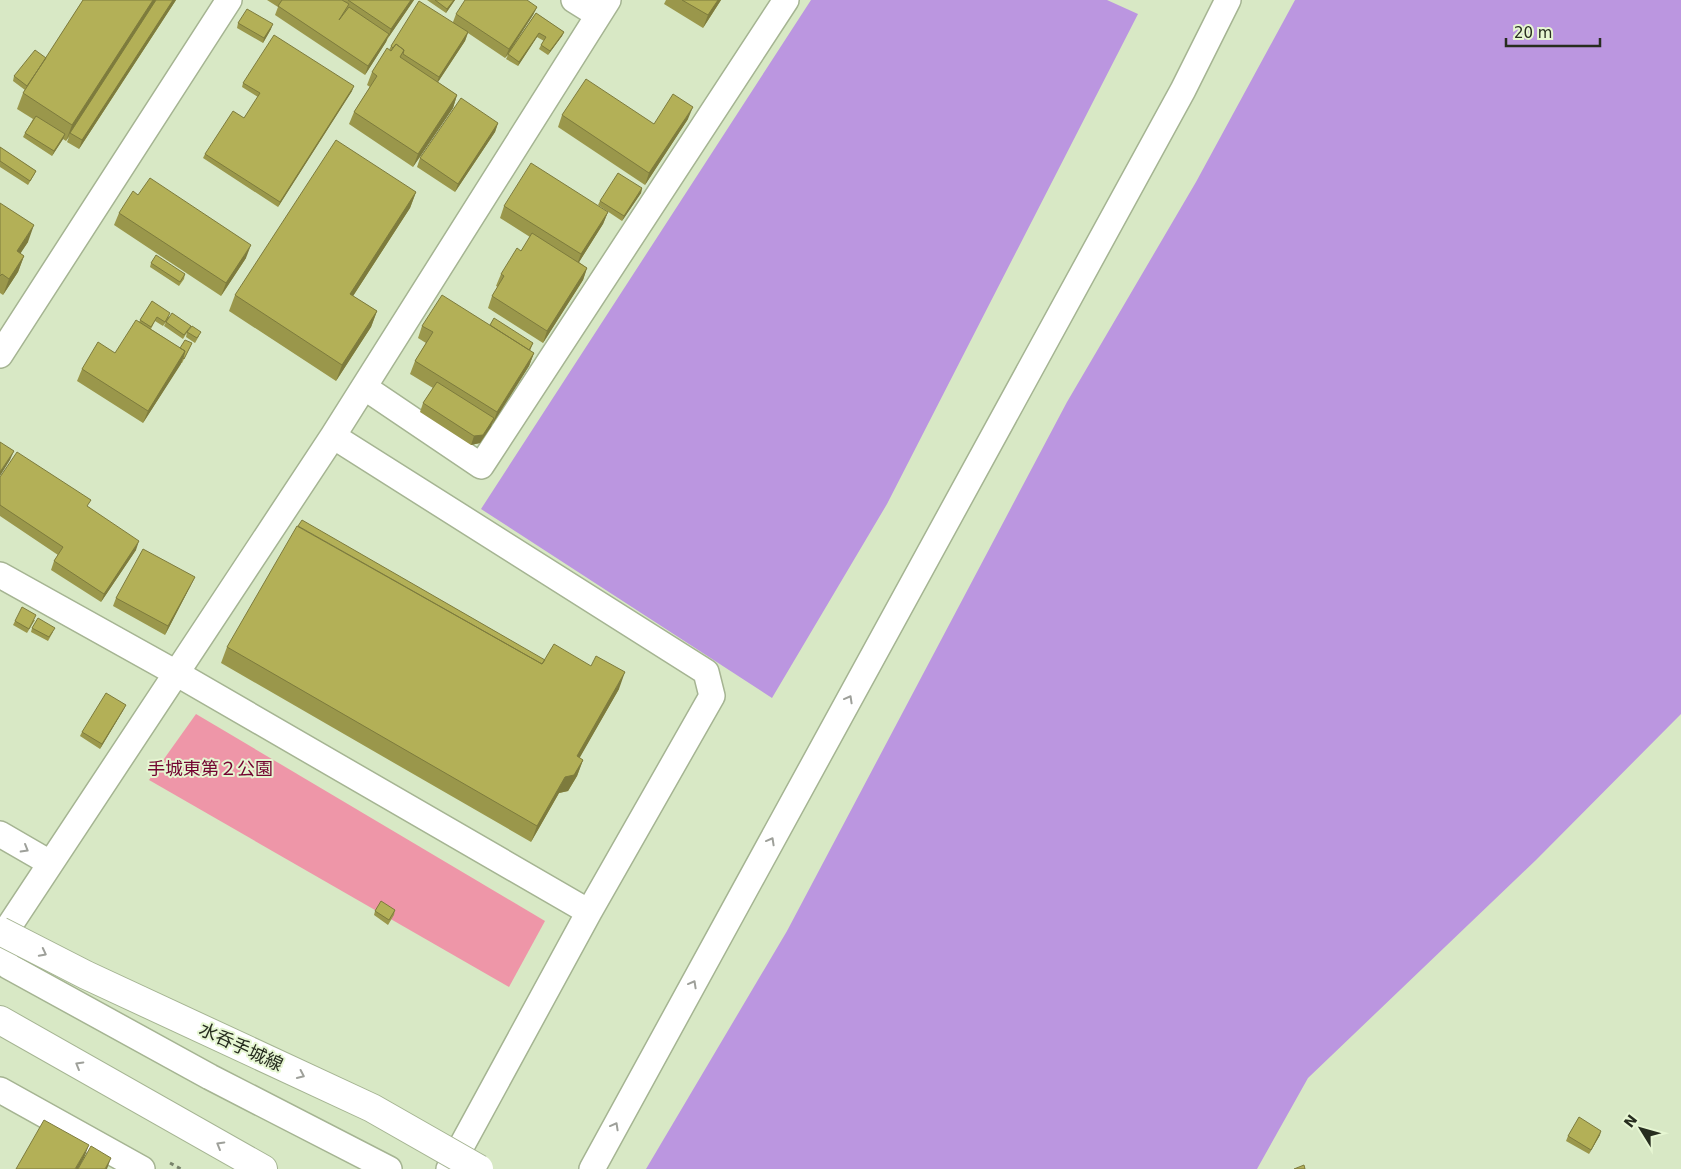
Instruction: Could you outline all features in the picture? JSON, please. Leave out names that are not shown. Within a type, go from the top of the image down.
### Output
[{"type":"main road","name":"水呑手城線","points":[[0,931],[86,975],[372,1108],[479,1169]]},
{"type":"main road","points":[[8,1024],[263,1169]]},
{"type":"street","points":[[0,355],[229,0]]},
{"type":"street","points":[[0,940],[333,436],[603,8],[574,0]]},
{"type":"street","points":[[364,387],[481,466],[786,0]]},
{"type":"street","points":[[592,1169],[1173,108],[1228,0]]},
{"type":"street","points":[[333,436],[706,672],[712,696],[589,912],[449,1169]]},
{"type":"street","points":[[0,575],[176,673],[589,912]]},
{"type":"street","points":[[0,834],[50,863]]},
{"type":"street","points":[[0,951],[8,966],[210,1077],[389,1169]]},
{"type":"street","points":[[0,1090],[142,1169]]},
{"type":"green space","name":"手城東第２公園","points":[[196,714],[545,921],[509,987],[149,780]]},
{"type":"shaded area","points":[[811,0],[1107,0],[1138,14],[887,504],[772,698],[481,509]]},
{"type":"shaded area","points":[[1295,0],[1681,0],[1681,714],[1536,860],[1308,1078],[1257,1169],[646,1169],[787,931],[1067,402],[1196,182]]},
{"type":"building","points":[[83,0],[153,0],[72,125],[23,93]]},
{"type":"building","points":[[156,0],[173,0],[82,140],[70,133]]},
{"type":"building","points":[[282,0],[342,0],[349,4],[339,20],[349,7],[389,34],[368,66],[278,6]]},
{"type":"building","points":[[348,0],[411,0],[391,29]]},
{"type":"building","points":[[435,0],[454,0],[447,9]]},
{"type":"building","points":[[465,0],[527,0],[537,7],[509,49],[456,14]]},
{"type":"building","points":[[682,0],[718,0],[708,15]]},
{"type":"building","points":[[419,1],[468,32],[439,77],[403,54],[404,50],[396,44],[393,48],[391,46]]},
{"type":"building","points":[[247,9],[273,24],[264,38],[238,23]]},
{"type":"building","points":[[536,13],[564,32],[550,51],[541,45],[546,37],[539,33],[519,62],[508,54]]},
{"type":"building","points":[[274,35],[354,86],[280,202],[205,154],[233,111],[244,118],[260,93],[243,83]]},
{"type":"building","points":[[396,44],[404,50],[400,57],[457,95],[418,154],[354,112],[377,76],[372,72],[387,48],[391,51]]},
{"type":"building","points":[[35,50],[46,58],[27,86],[14,76]]},
{"type":"building","points":[[586,79],[654,124],[673,94],[693,107],[649,173],[562,115]]},
{"type":"building","points":[[461,98],[498,123],[458,184],[420,158]]},
{"type":"building","points":[[36,116],[65,134],[54,151],[25,133]]},
{"type":"building","points":[[336,140],[416,192],[350,294],[377,311],[342,365],[235,295]]},
{"type":"building","points":[[0,147],[36,171],[30,181],[0,161]]},
{"type":"building","points":[[531,163],[608,212],[581,254],[504,206]]},
{"type":"building","points":[[618,173],[642,188],[624,216],[600,201]]},
{"type":"building","points":[[150,178],[251,245],[226,283],[119,213],[133,191],[138,195]]},
{"type":"building","points":[[0,203],[34,225],[17,251],[24,256],[9,279],[2,274],[0,276]]},
{"type":"building","points":[[532,233],[587,268],[547,331],[492,296],[504,276],[501,274],[517,248],[521,251]]},
{"type":"building","points":[[156,255],[185,274],[180,282],[151,263]]},
{"type":"building","points":[[442,295],[534,353],[497,412],[415,361],[433,332],[422,326]]},
{"type":"building","points":[[152,301],[170,313],[165,322],[157,317],[151,327],[140,320]]},
{"type":"building","points":[[172,313],[191,326],[184,335],[166,322]]},
{"type":"building","points":[[494,318],[533,343],[529,350],[490,325]]},
{"type":"building","points":[[136,320],[185,351],[148,411],[82,369],[98,342],[115,353]]},
{"type":"building","points":[[192,326],[201,332],[197,338],[187,332]]},
{"type":"building","points":[[185,340],[192,343],[184,359],[185,351],[180,348]]},
{"type":"building","points":[[437,382],[494,418],[483,435],[474,436],[423,403]]},
{"type":"building","points":[[0,442],[14,451],[0,472]]},
{"type":"building","points":[[17,452],[91,500],[87,506],[139,541],[104,594],[54,561],[63,547],[0,505],[0,477]]},
{"type":"building","points":[[302,520],[545,660],[542,664],[298,526]]},
{"type":"building","points":[[297,526],[542,664],[554,644],[591,666],[596,656],[625,672],[577,756],[583,760],[574,775],[565,777],[537,826],[227,647]]},
{"type":"building","points":[[143,549],[195,577],[168,626],[116,598]]},
{"type":"building","points":[[22,607],[36,615],[29,629],[15,621]]},
{"type":"building","points":[[38,618],[55,628],[49,637],[32,628]]},
{"type":"building","points":[[106,693],[126,705],[102,744],[82,732]]},
{"type":"building","points":[[381,901],[395,910],[389,920],[375,911]]},
{"type":"building","points":[[1579,1117],[1601,1131],[1591,1150],[1568,1136]]},
{"type":"building","points":[[44,1120],[89,1145],[75,1169],[16,1169]]},
{"type":"building","points":[[91,1146],[111,1158],[105,1169],[78,1169]]},
{"type":"building","points":[[1304,1165],[1305,1169],[1294,1169]]}]
